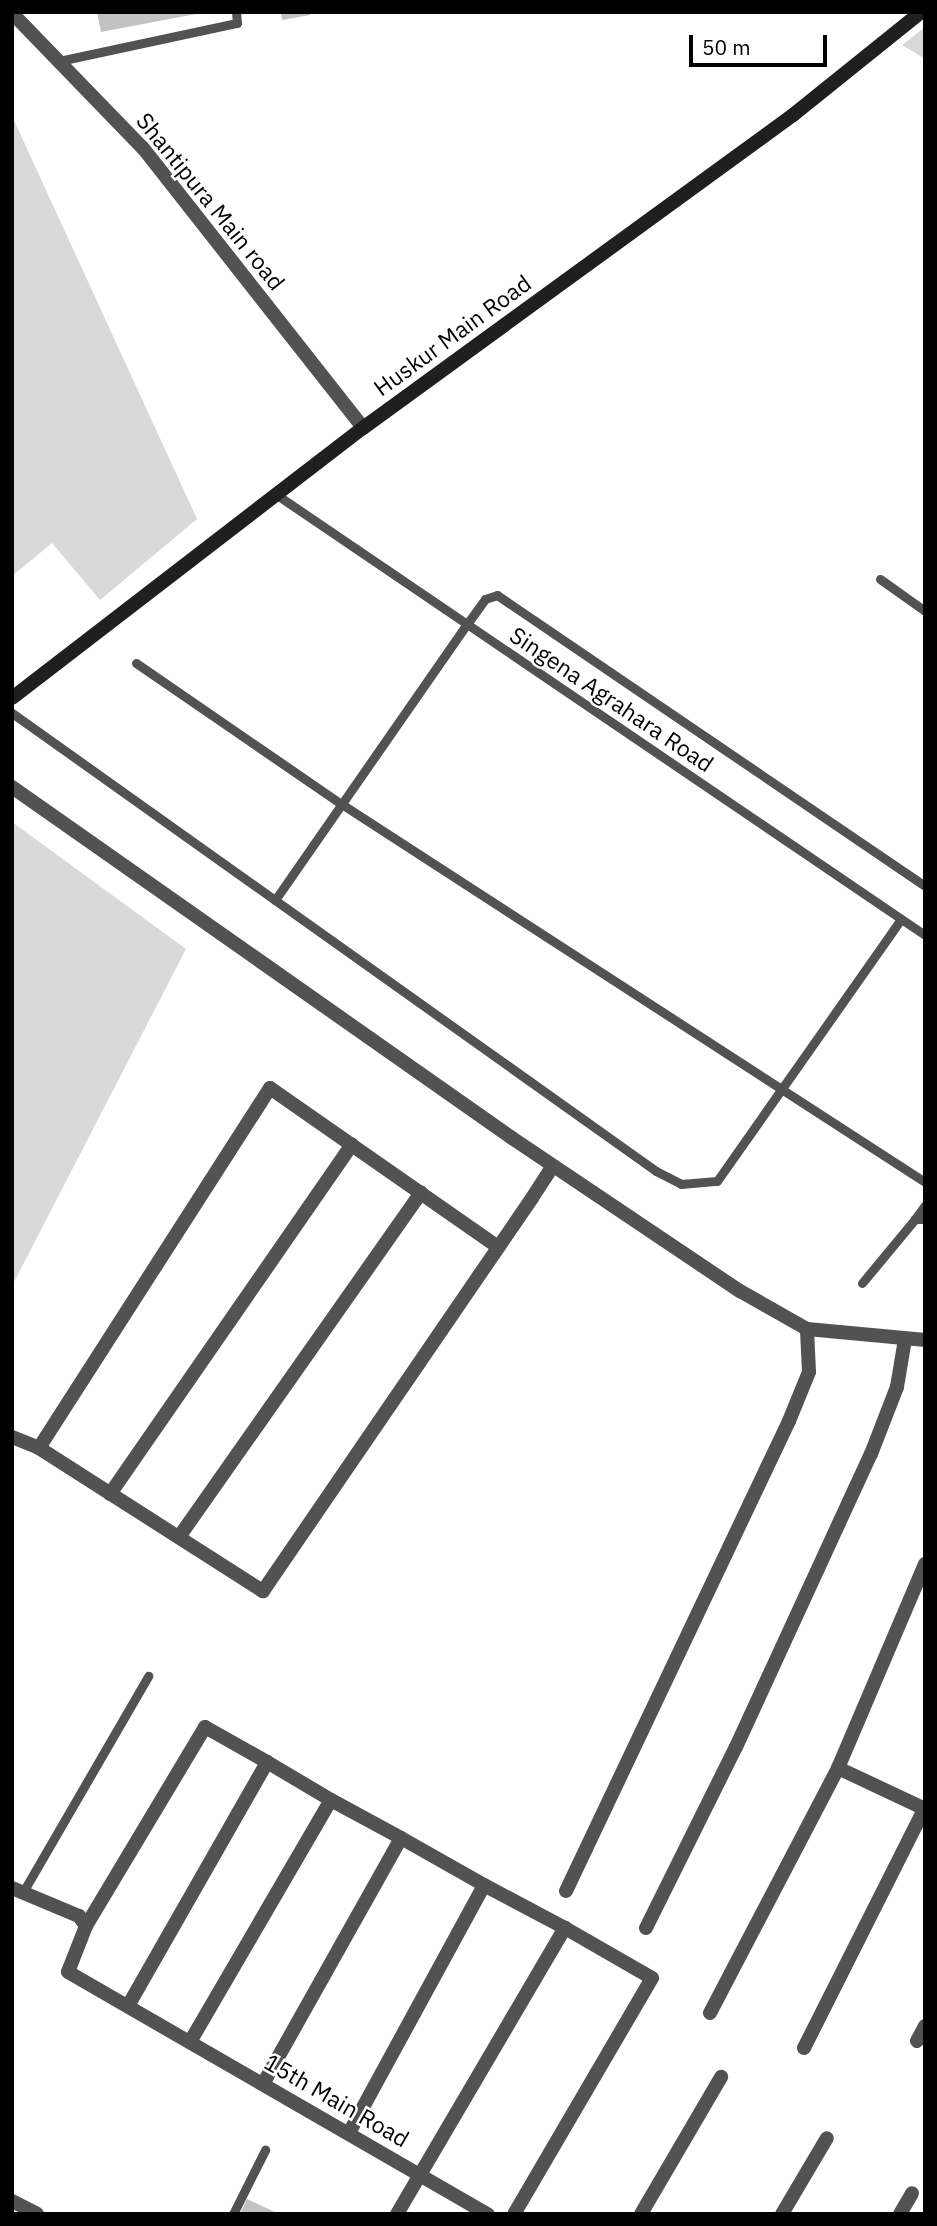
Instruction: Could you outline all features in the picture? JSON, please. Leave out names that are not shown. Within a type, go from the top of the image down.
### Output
[{"type":"main road","name":"Huskur Main Road","points":[[12,698],[363,428],[793,115],[921,12]]},
{"type":"street","name":"Shantipura Main road","points":[[12,13],[143,148],[363,428]]},
{"type":"street","points":[[12,787],[553,1166],[740,1291],[807,1329],[925,1340]]},
{"type":"street","points":[[39,1448],[270,1088],[498,1247]]},
{"type":"street","points":[[110,1494],[352,1145]]},
{"type":"street","points":[[12,1437],[39,1448],[263,1591],[553,1166]]},
{"type":"street","points":[[179,1537],[421,1193]]},
{"type":"street","points":[[566,1891],[789,1421],[809,1372],[807,1329]]},
{"type":"street","points":[[646,1928],[736,1747],[871,1454],[897,1387],[905,1339]]},
{"type":"street","points":[[710,2013],[838,1768],[925,1564]]},
{"type":"street","points":[[18,1890],[79,1916],[86,1926],[205,1727],[652,1978],[514,2214]]},
{"type":"street","points":[[128,2006],[267,1762]]},
{"type":"street","points":[[804,2048],[924,1808],[838,1768]]},
{"type":"street","points":[[190,2042],[331,1800]]},
{"type":"street","points":[[263,2084],[401,1838]]},
{"type":"street","points":[[349,2133],[484,1885]]},
{"type":"street","name":"15th Main Road","points":[[86,1926],[68,1972],[488,2214]]},
{"type":"street","points":[[397,2214],[565,1928]]},
{"type":"street","points":[[917,2041],[925,2026]]},
{"type":"street","points":[[641,2214],[721,2077]]},
{"type":"street","points":[[782,2214],[827,2137]]},
{"type":"street","points":[[900,2214],[912,2193]]},
{"type":"street","points":[[12,2202],[37,2214]]},
{"type":"lane","points":[[59,61],[237,23],[236,12]]},
{"type":"lane","name":"Singena Agrahara Road","points":[[277,495],[925,935]]},
{"type":"lane","points":[[880,579],[925,611]]},
{"type":"lane","points":[[275,900],[340,803],[485,599],[497,595],[925,886]]},
{"type":"lane","points":[[136,663],[340,803],[925,1182]]},
{"type":"lane","points":[[12,713],[656,1171],[681,1184],[717,1181],[901,919]]},
{"type":"lane","points":[[862,1283],[920,1219],[925,1205]]},
{"type":"lane","points":[[18,1890],[148,1676]]},
{"type":"lane","points":[[233,2214],[265,2150]]},
{"type":"shaded area","points":[[925,27],[925,59],[902,45]]},
{"type":"shaded area","points":[[12,116],[197,519],[100,600],[52,543],[12,576]]},
{"type":"shaded area","points":[[12,822],[186,949],[12,1286]]},
{"type":"building","points":[[97,12],[196,12],[196,14],[101,32]]},
{"type":"building","points":[[281,12],[309,12],[310,15],[282,20]]},
{"type":"building","points":[[247,2199],[279,2214],[240,2214]]}]
